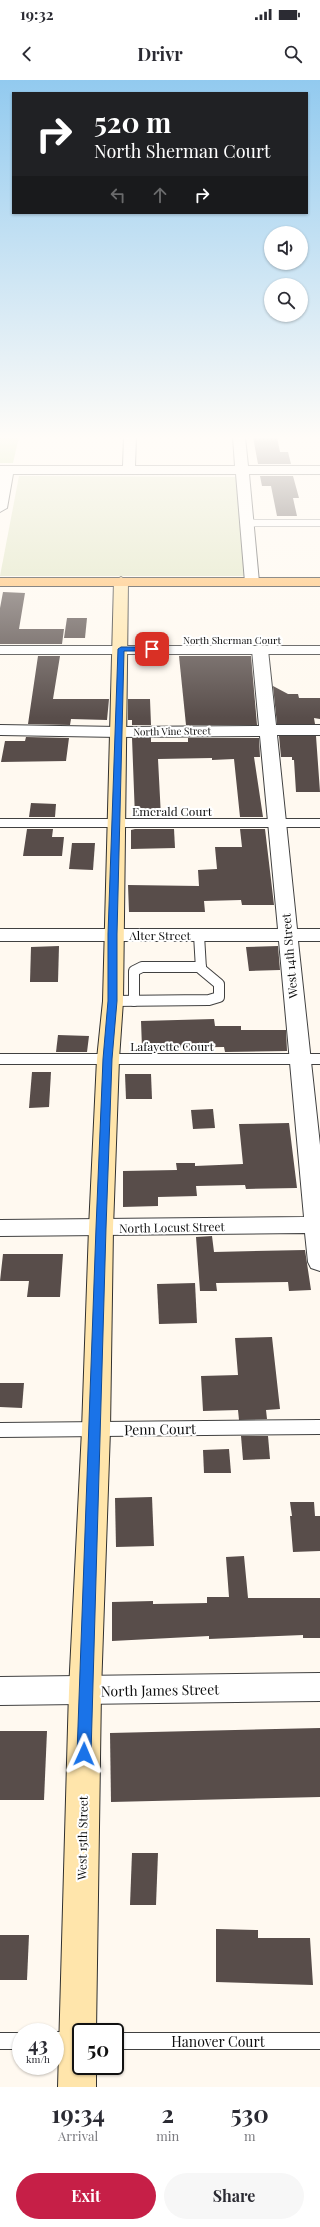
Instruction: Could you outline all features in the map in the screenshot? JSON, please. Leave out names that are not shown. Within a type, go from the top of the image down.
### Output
[{"type":"main road","name":"West 15th Street","points":[[73,2023],[96,1430],[101,1228],[108,1059],[123,1001],[112,934],[117,824],[121,581]]},
{"type":"main road","points":[[0,582],[320,582]]},
{"type":"main road","name":"West 15th Street","points":[[76,2075],[77,2087]]},
{"type":"street","points":[[248,531],[252,582]]},
{"type":"street","name":"West 14th Street","points":[[260,650],[299,1059],[318,1225],[320,1262]]},
{"type":"street","name":"North Vine Street","points":[[0,730],[119,732],[320,730]]},
{"type":"street","name":"Alter Street","points":[[0,935],[320,935]]},
{"type":"street","name":"North Locust Street","points":[[0,1228],[318,1225]]},
{"type":"street","name":"North James Street","points":[[0,1691],[320,1687]]},
{"type":"lane","name":"North Sherman Court","points":[[0,650],[320,650]]},
{"type":"lane","name":"Emerald Court","points":[[0,823],[320,823]]},
{"type":"lane","points":[[199,935],[200,967]]},
{"type":"lane","points":[[142,967],[200,967],[219,984],[219,996],[209,1000],[123,1001],[134,970],[142,967]]},
{"type":"lane","name":"Lafayette Court","points":[[0,1059],[320,1059]]},
{"type":"lane","name":"Penn Court","points":[[0,1430],[320,1427]]},
{"type":"lane","points":[[0,2040],[12,2040]]},
{"type":"lane","name":"Hanover Court","points":[[124,2040],[320,2041]]},
{"type":"green space","points":[[9,531],[240,531],[244,576],[0,576]]},
{"type":"building","points":[[3,592],[25,593],[19,629],[64,629],[62,644],[0,644],[0,608]]},
{"type":"building","points":[[67,618],[87,618],[85,638],[64,638]]},
{"type":"building","points":[[38,656],[60,656],[53,699],[109,699],[107,720],[71,719],[70,725],[28,724]]},
{"type":"building","points":[[179,656],[251,656],[257,725],[186,725]]},
{"type":"building","points":[[273,686],[288,694],[298,694],[299,698],[320,698],[320,719],[314,718],[315,724],[277,724]]},
{"type":"building","points":[[128,699],[150,699],[151,725],[132,725],[132,720],[128,720]]},
{"type":"building","points":[[279,736],[316,736],[320,792],[296,792],[294,760],[292,760],[292,757],[281,757]]},
{"type":"building","points":[[26,737],[69,738],[66,761],[1,762],[5,741],[25,741]]},
{"type":"building","points":[[132,738],[151,738],[151,742],[188,742],[188,738],[259,738],[260,757],[254,757],[263,817],[240,817],[234,759],[212,760],[212,758],[158,759],[161,817],[135,817]]},
{"type":"building","points":[[31,803],[56,804],[55,817],[29,817]]},
{"type":"building","points":[[27,829],[53,829],[52,837],[64,837],[62,856],[23,856]]},
{"type":"building","points":[[174,829],[175,848],[131,849],[131,830]]},
{"type":"building","points":[[240,829],[265,829],[274,905],[242,905],[241,900],[204,901],[205,912],[129,912],[128,885],[199,886],[198,870],[217,869],[215,847],[242,847]]},
{"type":"building","points":[[72,843],[95,843],[93,870],[69,869]]},
{"type":"building","points":[[59,946],[58,982],[30,982],[31,947]]},
{"type":"building","points":[[278,946],[280,970],[249,971],[246,947]]},
{"type":"building","points":[[214,1019],[215,1026],[241,1026],[241,1030],[286,1030],[287,1051],[225,1052],[224,1047],[142,1048],[141,1021]]},
{"type":"building","points":[[58,1035],[89,1036],[87,1052],[56,1052]]},
{"type":"building","points":[[32,1072],[51,1072],[49,1107],[29,1108]]},
{"type":"building","points":[[125,1074],[151,1074],[152,1099],[126,1099]]},
{"type":"building","points":[[213,1109],[215,1128],[193,1129],[191,1110]]},
{"type":"building","points":[[289,1123],[297,1188],[246,1189],[245,1185],[196,1186],[197,1196],[158,1197],[158,1206],[123,1207],[123,1171],[177,1170],[176,1163],[195,1163],[195,1166],[243,1164],[239,1124]]},
{"type":"building","points":[[212,1236],[214,1252],[305,1250],[311,1290],[289,1291],[288,1282],[216,1283],[217,1291],[200,1291],[196,1237]]},
{"type":"building","points":[[3,1254],[63,1254],[60,1297],[27,1297],[29,1281],[0,1281]]},
{"type":"building","points":[[195,1283],[197,1323],[159,1324],[157,1284]]},
{"type":"building","points":[[272,1337],[280,1409],[266,1410],[267,1419],[239,1420],[238,1410],[203,1411],[201,1376],[238,1375],[235,1338]]},
{"type":"building","points":[[0,1383],[24,1383],[22,1408],[0,1407]]},
{"type":"building","points":[[241,1436],[268,1436],[270,1459],[243,1460]]},
{"type":"building","points":[[229,1449],[231,1473],[204,1473],[203,1450]]},
{"type":"building","points":[[152,1497],[154,1546],[116,1547],[115,1498]]},
{"type":"building","points":[[290,1502],[314,1502],[315,1516],[320,1516],[320,1551],[293,1552]]},
{"type":"building","points":[[244,1556],[248,1598],[320,1598],[320,1638],[303,1638],[303,1635],[209,1639],[209,1636],[112,1641],[112,1602],[153,1601],[153,1604],[207,1603],[207,1597],[229,1597],[226,1557]]},
{"type":"building","points":[[320,1728],[320,1797],[111,1802],[110,1733]]},
{"type":"building","points":[[0,1731],[47,1731],[44,1800],[0,1800]]},
{"type":"building","points":[[132,1853],[158,1853],[156,1905],[130,1905]]},
{"type":"building","points":[[216,1929],[258,1930],[258,1938],[310,1938],[313,1985],[216,1982]]},
{"type":"building","points":[[0,1935],[29,1935],[27,1980],[0,1980]]},
{"type":"route","points":[[84,1754],[85,1691],[96,1430],[101,1228],[112,1001],[112,934],[117,824],[121,649],[152,649]]}]
